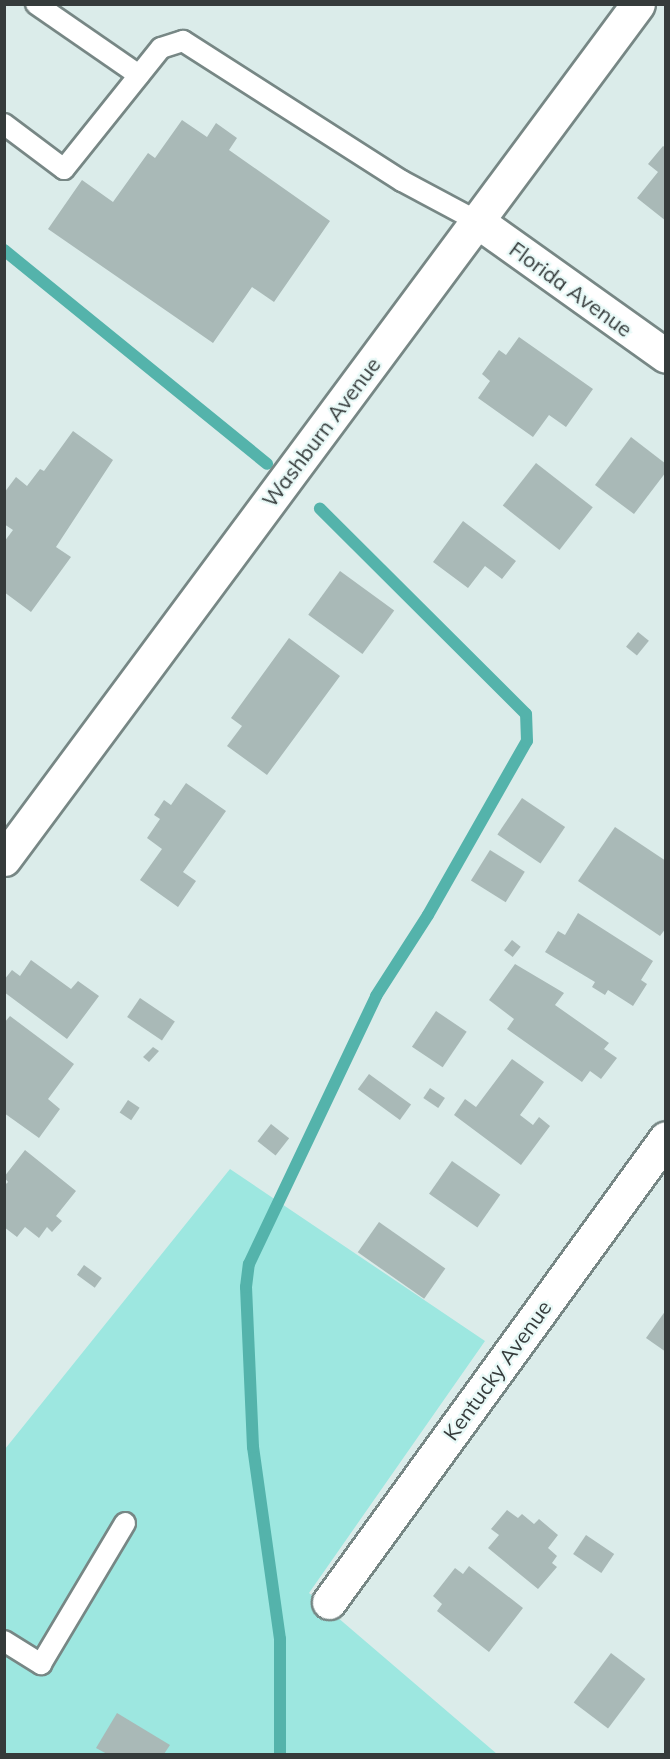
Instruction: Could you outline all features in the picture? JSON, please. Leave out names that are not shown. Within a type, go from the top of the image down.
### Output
[{"type":"street","name":"Washburn Avenue","points":[[4,860],[477,221],[629,8]]},
{"type":"street","name":"Florida Avenue","points":[[477,221],[666,356]]},
{"type":"street","name":"Kentucky Avenue","points":[[329,1602],[666,1138]]},
{"type":"lane","points":[[36,4],[139,75]]},
{"type":"lane","points":[[4,124],[64,169],[161,48],[183,41],[402,181],[477,221]]},
{"type":"lane","points":[[4,1641],[41,1664],[125,1523]]},
{"type":"shaded area","points":[[230,1169],[485,1341],[309,1593],[497,1754],[5,1754],[5,1449]]},
{"type":"building","points":[[182,120],[207,137],[216,123],[237,138],[229,150],[330,221],[274,302],[252,287],[213,343],[48,229],[82,180],[113,202],[148,153],[155,158]]},
{"type":"building","points":[[663,146],[666,148],[666,221],[637,198],[658,172],[648,164]]},
{"type":"building","points":[[519,337],[593,389],[566,427],[549,415],[533,437],[478,398],[490,381],[482,374],[499,350],[506,355]]},
{"type":"building","points":[[73,431],[113,460],[56,547],[71,557],[31,612],[4,592],[4,542],[13,530],[4,524],[4,493],[16,477],[27,486],[40,469],[44,471]]},
{"type":"building","points":[[631,437],[666,464],[666,472],[634,514],[595,485]]},
{"type":"building","points":[[536,463],[593,507],[559,550],[503,506]]},
{"type":"building","points":[[463,521],[516,561],[502,579],[485,566],[468,588],[433,562]]},
{"type":"building","points":[[340,571],[394,610],[362,654],[308,615]]},
{"type":"building","points":[[638,632],[649,641],[637,656],[626,647]]},
{"type":"building","points":[[289,638],[340,676],[267,775],[227,746],[242,726],[231,718]]},
{"type":"building","points":[[186,783],[226,811],[183,872],[196,881],[178,907],[140,880],[162,849],[147,838],[160,819],[154,815],[164,800],[171,805]]},
{"type":"building","points":[[522,798],[565,827],[541,864],[497,834]]},
{"type":"building","points":[[615,827],[666,861],[666,928],[660,936],[578,881]]},
{"type":"building","points":[[490,850],[525,872],[506,902],[471,881]]},
{"type":"building","points":[[578,913],[653,961],[641,980],[647,984],[633,1006],[608,990],[605,995],[592,987],[595,982],[545,952],[558,931],[565,935]]},
{"type":"building","points":[[512,940],[521,947],[513,957],[504,950]]},
{"type":"building","points":[[31,960],[71,989],[78,981],[99,996],[67,1039],[4,992],[4,980],[12,970],[20,976]]},
{"type":"building","points":[[515,964],[564,993],[555,1005],[609,1043],[604,1049],[617,1058],[601,1079],[590,1071],[582,1082],[507,1029],[514,1019],[489,1000]]},
{"type":"building","points":[[140,998],[175,1021],[162,1041],[127,1017]]},
{"type":"building","points":[[436,1011],[467,1032],[443,1067],[412,1047]]},
{"type":"building","points":[[10,1016],[74,1064],[48,1099],[60,1109],[39,1138],[4,1113],[4,1023]]},
{"type":"building","points":[[153,1047],[159,1051],[149,1062],[143,1057]]},
{"type":"building","points":[[512,1059],[544,1082],[520,1115],[533,1125],[539,1117],[550,1126],[521,1165],[454,1115],[465,1099],[476,1107]]},
{"type":"building","points":[[369,1074],[411,1105],[400,1120],[358,1089]]},
{"type":"building","points":[[430,1088],[445,1098],[438,1108],[423,1098]]},
{"type":"building","points":[[128,1100],[140,1108],[131,1120],[120,1112]]},
{"type":"building","points":[[271,1124],[289,1138],[276,1155],[257,1141]]},
{"type":"building","points":[[25,1150],[76,1191],[56,1216],[62,1221],[52,1232],[47,1227],[39,1238],[25,1227],[17,1237],[4,1227],[4,1186],[8,1182],[4,1177]]},
{"type":"building","points":[[452,1161],[500,1195],[477,1228],[429,1194]]},
{"type":"building","points":[[379,1222],[445,1268],[424,1299],[358,1252]]},
{"type":"building","points":[[84,1265],[102,1278],[95,1288],[77,1275]]},
{"type":"building","points":[[666,1310],[666,1352],[646,1338]]},
{"type":"building","points":[[507,1510],[518,1518],[522,1514],[534,1524],[539,1519],[558,1535],[548,1548],[557,1556],[552,1563],[557,1567],[538,1589],[488,1548],[499,1535],[491,1529]]},
{"type":"building","points":[[586,1535],[614,1554],[601,1573],[573,1554]]},
{"type":"building","points":[[469,1566],[523,1608],[489,1652],[437,1611],[442,1604],[433,1596],[455,1568],[463,1574]]},
{"type":"building","points":[[611,1653],[645,1679],[608,1728],[574,1703]]},
{"type":"building","points":[[117,1713],[170,1745],[164,1754],[107,1754],[96,1748]]},
{"type":"waterway","points":[[4,250],[267,464]]},
{"type":"waterway","points":[[280,1754],[280,1639],[253,1447],[246,1287],[249,1264],[376,996],[428,915],[527,741],[526,714],[320,509]]}]
